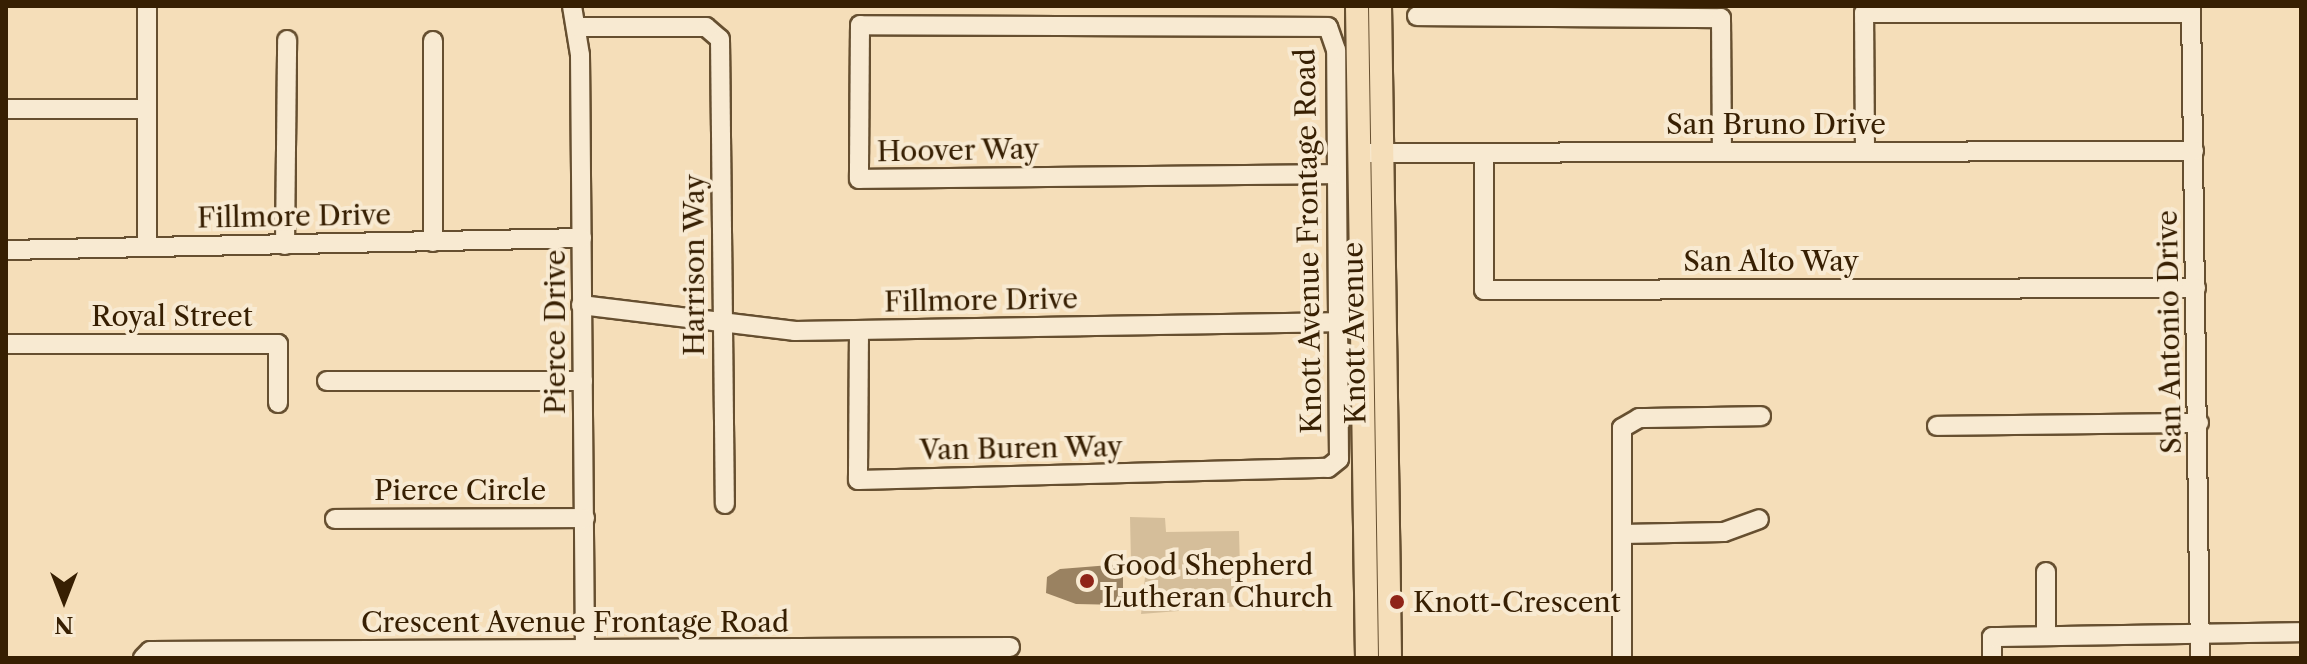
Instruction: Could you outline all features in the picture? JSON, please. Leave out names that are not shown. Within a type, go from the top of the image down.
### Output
[{"type":"main road","name":"Knott Avenue","points":[[1357,6],[1358,153],[1349,322],[1363,460],[1367,658]]},
{"type":"main road","name":"Knott Avenue","points":[[1380,6],[1390,658]]},
{"type":"main road","points":[[1363,460],[1386,460]]},
{"type":"street","points":[[147,6],[147,247]]},
{"type":"street","name":"Pierce Drive","points":[[572,6],[577,27],[582,238],[585,655]]},
{"type":"street","points":[[1865,152],[1864,13],[2191,9]]},
{"type":"street","name":"San Antonio Drive","points":[[2191,9],[2200,658]]},
{"type":"street","points":[[1417,16],[1721,18],[1722,152]]},
{"type":"street","name":"Hoover Way","points":[[1318,23],[860,25],[859,179],[1335,174]]},
{"type":"street","name":"Knott Avenue Frontage Road","points":[[1318,23],[1334,34],[1336,50],[1335,174],[1349,322],[1334,466]]},
{"type":"street","name":"Harrison Way","points":[[577,27],[714,26],[721,45],[725,504]]},
{"type":"street","points":[[285,245],[287,40]]},
{"type":"street","points":[[433,41],[433,242]]},
{"type":"street","points":[[6,109],[147,109]]},
{"type":"street","name":"San Bruno Drive","points":[[1358,153],[2194,151]]},
{"type":"street","name":"San Alto Way","points":[[1484,153],[1484,290],[2196,288]]},
{"type":"street","name":"Fillmore Drive","points":[[6,250],[582,238]]},
{"type":"street","name":"Fillmore Drive","points":[[581,305],[795,331],[1383,321]]},
{"type":"street","name":"Van Buren Way","points":[[859,330],[858,480],[1334,466]]},
{"type":"street","name":"Royal Street","points":[[6,344],[278,344],[278,403]]},
{"type":"street","points":[[327,381],[583,381]]},
{"type":"street","points":[[1622,658],[1622,428],[1639,418],[1761,416]]},
{"type":"street","points":[[1937,426],[2199,423]]},
{"type":"street","name":"Pierce Circle","points":[[335,519],[585,518]]},
{"type":"street","points":[[1622,534],[1724,532],[1759,519]]},
{"type":"street","points":[[2046,572],[2046,635]]},
{"type":"street","points":[[1992,658],[1992,637],[2301,632]]},
{"type":"street","name":"Crescent Avenue Frontage Road","points":[[143,658],[150,651],[585,655],[1010,647]]},
{"type":"shaded area","points":[[1130,517],[1165,518],[1166,532],[1239,531],[1241,606],[1141,614],[1146,568],[1131,562]]},
{"type":"building","name":"Good Shepherd Lutheran Church","points":[[1123,564],[1123,605],[1076,604],[1046,593],[1047,577],[1060,569]]},
{"type":"place","name":"Good Shepherd Lutheran Church","points":[[1087,581]]},
{"type":"place","name":"Knott-Crescent","points":[[1397,602]]}]
